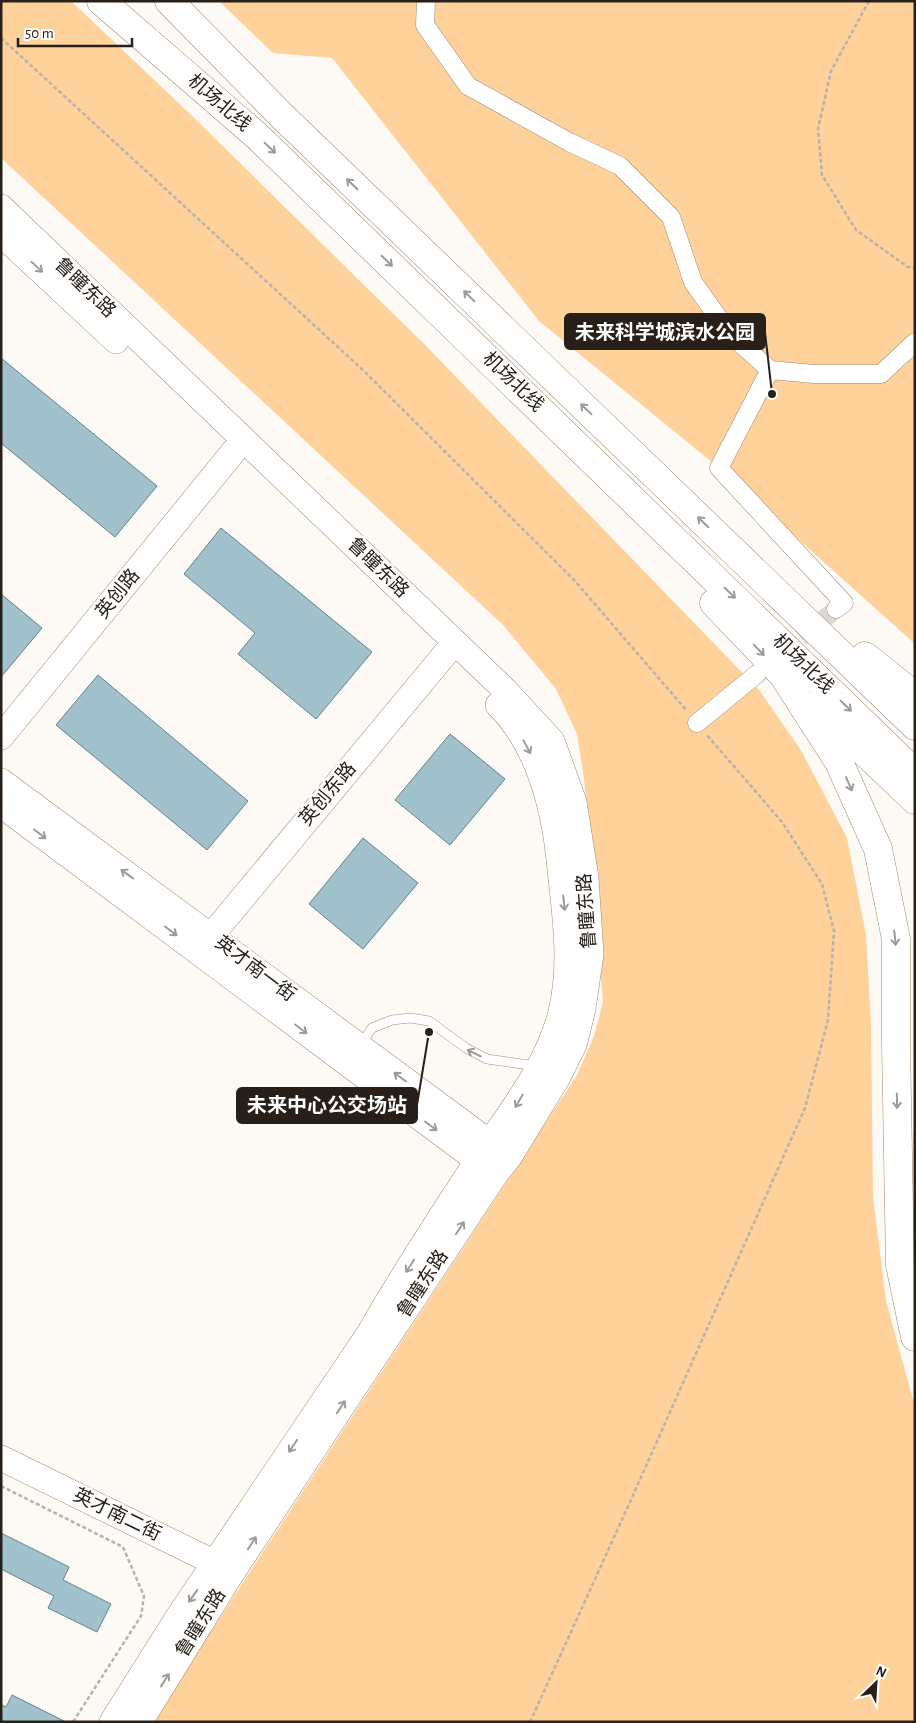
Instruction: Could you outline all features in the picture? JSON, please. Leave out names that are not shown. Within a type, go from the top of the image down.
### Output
[{"type":"highway","name":"机场北线","points":[[101,1],[257,136],[915,773]]},
{"type":"highway","name":"机场北线","points":[[169,1],[282,116],[915,726]]},
{"type":"highway","points":[[513,382],[673,561],[770,674],[839,762],[878,849],[896,939],[900,1265],[915,1337]]},
{"type":"highway","points":[[734,551],[915,696]]},
{"type":"highway","points":[[770,674],[915,800]]},
{"type":"main road","name":"鲁瞳东路","points":[[5,229],[234,452],[512,718],[544,778],[556,834],[569,957],[557,1027],[539,1066],[513,1112],[493,1159]]},
{"type":"main road","name":"鲁瞳东路","points":[[5,229],[505,690],[552,742],[574,802],[586,878],[591,954],[583,1009],[574,1045],[558,1077],[493,1159],[222,1570],[140,1722]]},
{"type":"main road","name":"英创路","points":[[1,737],[234,452]]},
{"type":"main road","name":"英创东路","points":[[211,936],[446,653]]},
{"type":"main road","name":"英才南一街","points":[[1,781],[359,1046],[493,1159]]},
{"type":"main road","name":"英才南一街","points":[[1,805],[493,1159]]},
{"type":"main road","name":"英才南二街","points":[[1,1458],[222,1570]]},
{"type":"main road","name":"鲁瞳东路","points":[[112,1722],[178,1617],[222,1570]]},
{"type":"street","points":[[426,1],[425,25],[468,86],[569,142],[620,166],[671,216],[693,282],[729,333],[770,370],[814,374],[881,374],[915,342]]},
{"type":"street","points":[[770,370],[719,468],[844,603],[836,609]]},
{"type":"street","points":[[697,723],[770,674]]},
{"type":"lane","points":[[359,1046],[372,1028],[392,1020],[410,1018],[429,1021],[466,1048],[487,1058],[539,1066]]},
{"type":"path","points":[[869,1],[831,70],[818,129],[822,175],[856,230],[908,267],[915,268]]},
{"type":"path","points":[[1,1486],[123,1546],[144,1596],[141,1616],[73,1722]]},
{"type":"shaded area","points":[[1,1],[71,1],[187,111],[427,347],[760,691],[802,752],[847,838],[866,935],[871,1024],[873,1197],[886,1301],[915,1407],[915,1722],[151,1722],[577,1075],[594,1036],[603,1002],[584,778],[577,734],[556,689],[503,625],[1,158]]},
{"type":"shaded area","points":[[219,1],[915,1],[915,644],[719,468],[539,321],[332,58],[273,53]]},
{"type":"building","points":[[1,358],[157,486],[115,537],[1,443]]},
{"type":"building","points":[[221,528],[372,652],[316,719],[238,654],[255,633],[184,574]]},
{"type":"building","points":[[1,594],[42,628],[1,677]]},
{"type":"building","points":[[98,675],[248,801],[207,850],[56,725]]},
{"type":"building","points":[[450,734],[505,779],[450,845],[395,800]]},
{"type":"building","points":[[363,838],[418,883],[363,949],[309,904]]},
{"type":"building","points":[[1,1533],[69,1567],[63,1580],[111,1604],[97,1632],[48,1608],[54,1596],[1,1569]]},
{"type":"building","points":[[12,1695],[66,1722],[1,1722],[1,1705],[6,1707]]},
{"type":"tunnel","points":[[780,655],[836,609]]},
{"type":"place","name":"未来科学城滨水公园","points":[[772,394]]},
{"type":"place","name":"未来中心公交场站","points":[[429,1032]]}]
